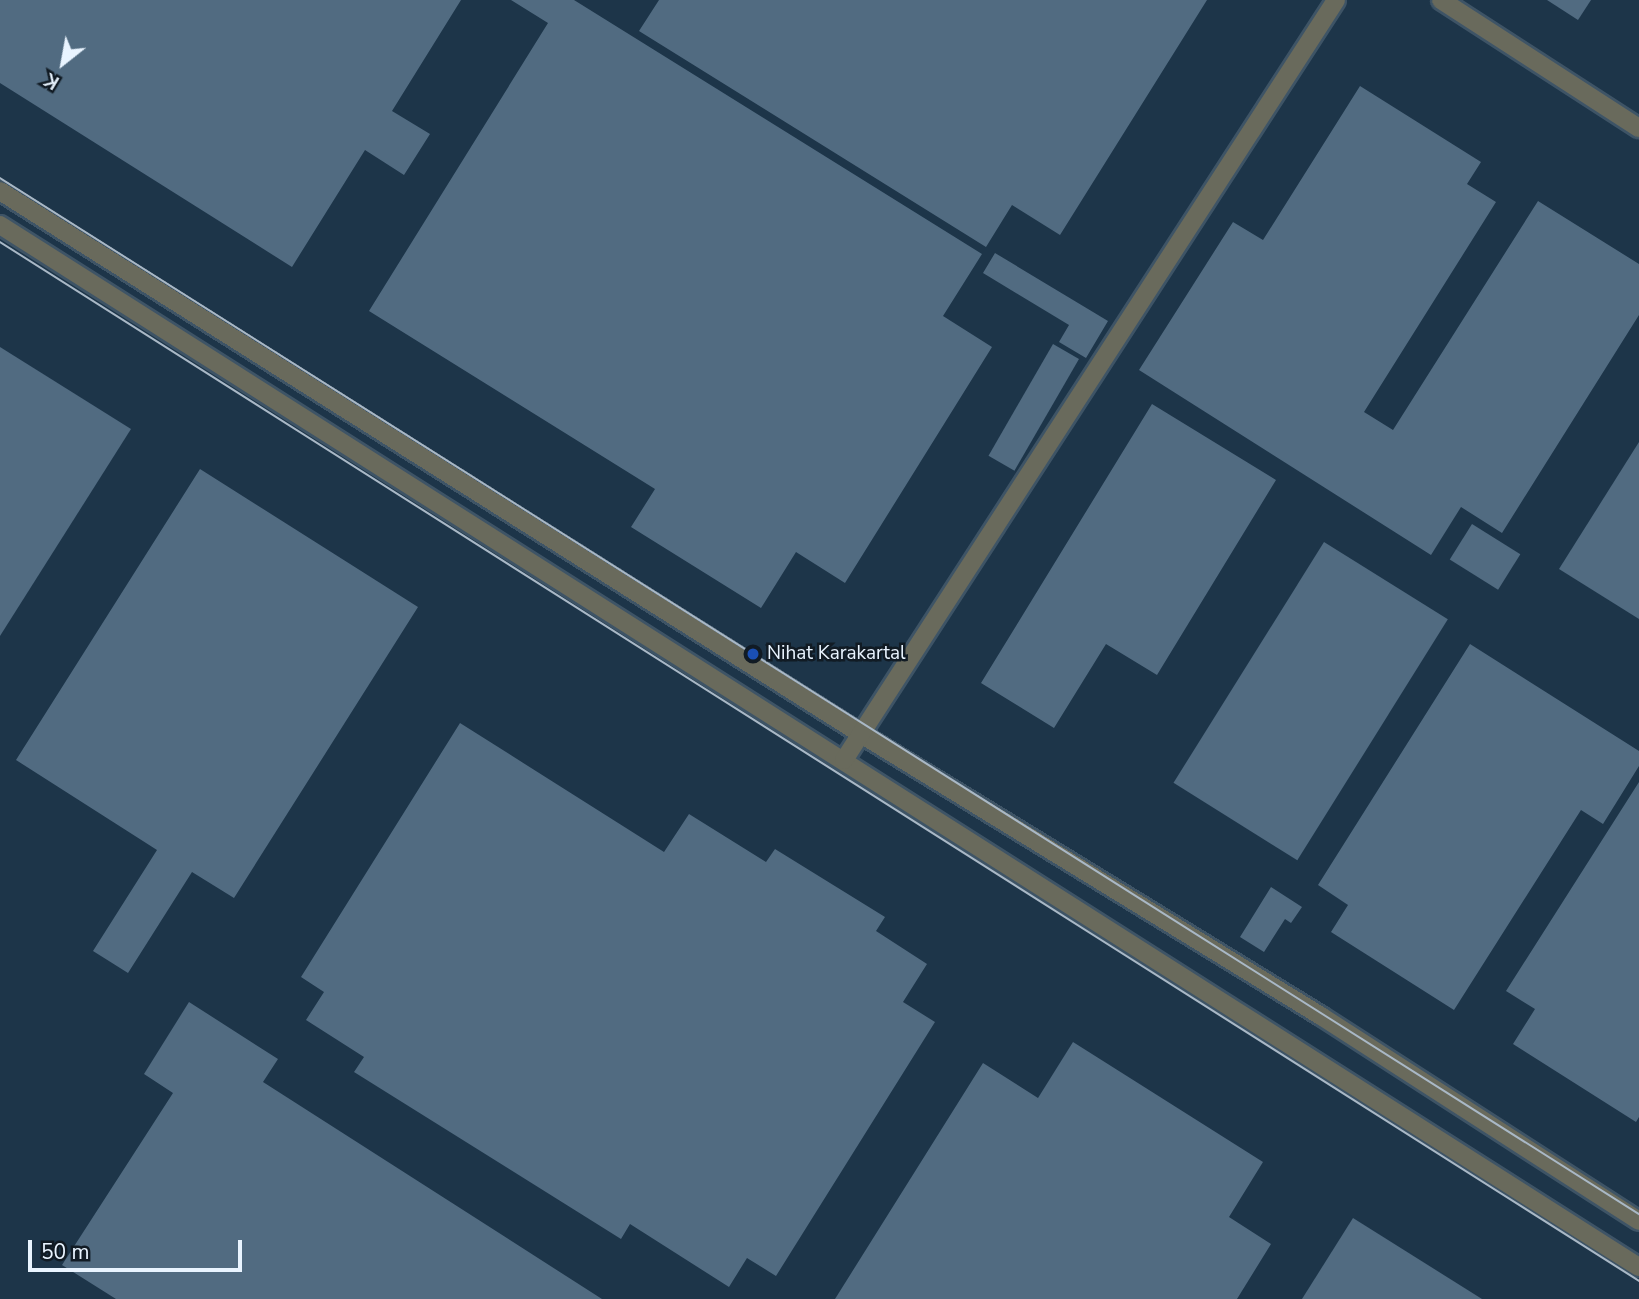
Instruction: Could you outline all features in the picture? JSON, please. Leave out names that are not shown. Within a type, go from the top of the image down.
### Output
[{"type":"street","points":[[844,760],[1336,0]]},
{"type":"street","points":[[1441,0],[1639,128]]},
{"type":"street","points":[[0,191],[861,734],[1321,1016],[1639,1221]]},
{"type":"street","points":[[0,225],[1639,1267]]},
{"type":"building","points":[[0,0],[461,0],[392,111],[430,134],[404,175],[365,150],[292,267],[0,83]]},
{"type":"building","points":[[511,0],[574,0],[982,254],[943,316],[992,347],[845,583],[796,552],[761,608],[631,527],[655,489],[369,311],[548,23]]},
{"type":"building","points":[[659,0],[1207,0],[1060,235],[1012,205],[986,247],[639,31]]},
{"type":"building","points":[[1547,0],[1591,0],[1578,20]]},
{"type":"building","points":[[1360,86],[1481,162],[1467,184],[1496,202],[1364,412],[1393,430],[1538,201],[1639,264],[1639,315],[1502,533],[1461,507],[1431,555],[1139,370],[1233,222],[1263,240]]},
{"type":"building","points":[[995,253],[1108,321],[1086,358],[1059,342],[1069,325],[983,273]]},
{"type":"building","points":[[1053,344],[1079,359],[1014,471],[988,456]]},
{"type":"building","points":[[0,347],[131,429],[0,636]]},
{"type":"building","points":[[1152,404],[1276,480],[1157,675],[1106,644],[1054,728],[981,683]]},
{"type":"building","points":[[1639,442],[1639,619],[1559,569]]},
{"type":"building","points":[[200,469],[418,607],[234,898],[192,872],[128,973],[93,951],[157,850],[16,760]]},
{"type":"building","points":[[1472,524],[1520,554],[1498,590],[1450,560]]},
{"type":"building","points":[[1324,542],[1448,619],[1297,860],[1174,783]]},
{"type":"building","points":[[1470,644],[1639,751],[1639,766],[1603,824],[1581,810],[1454,1010],[1331,932],[1348,905],[1318,885]]},
{"type":"building","points":[[460,723],[664,852],[689,814],[766,862],[775,849],[885,917],[876,931],[927,964],[903,1002],[935,1022],[776,1276],[747,1258],[729,1287],[630,1224],[621,1239],[354,1072],[364,1057],[306,1020],[324,992],[301,977]]},
{"type":"building","points":[[1639,782],[1639,1117],[1636,1122],[1513,1044],[1535,1009],[1506,991]]},
{"type":"building","points":[[1271,887],[1302,907],[1291,923],[1285,919],[1264,952],[1240,937]]},
{"type":"building","points":[[189,1002],[278,1059],[263,1082],[602,1299],[116,1299],[62,1265],[173,1093],[144,1074]]},
{"type":"building","points":[[1073,1042],[1263,1162],[1229,1217],[1271,1244],[1237,1299],[835,1299],[983,1063],[1038,1098]]},
{"type":"building","points":[[1353,1218],[1482,1299],[1302,1299]]},
{"type":"tram line","points":[[0,178],[1639,1214]]},
{"type":"tram line","points":[[0,242],[1639,1281]]},
{"type":"place","name":"Nihat Karakartal","points":[[753,654]]}]
